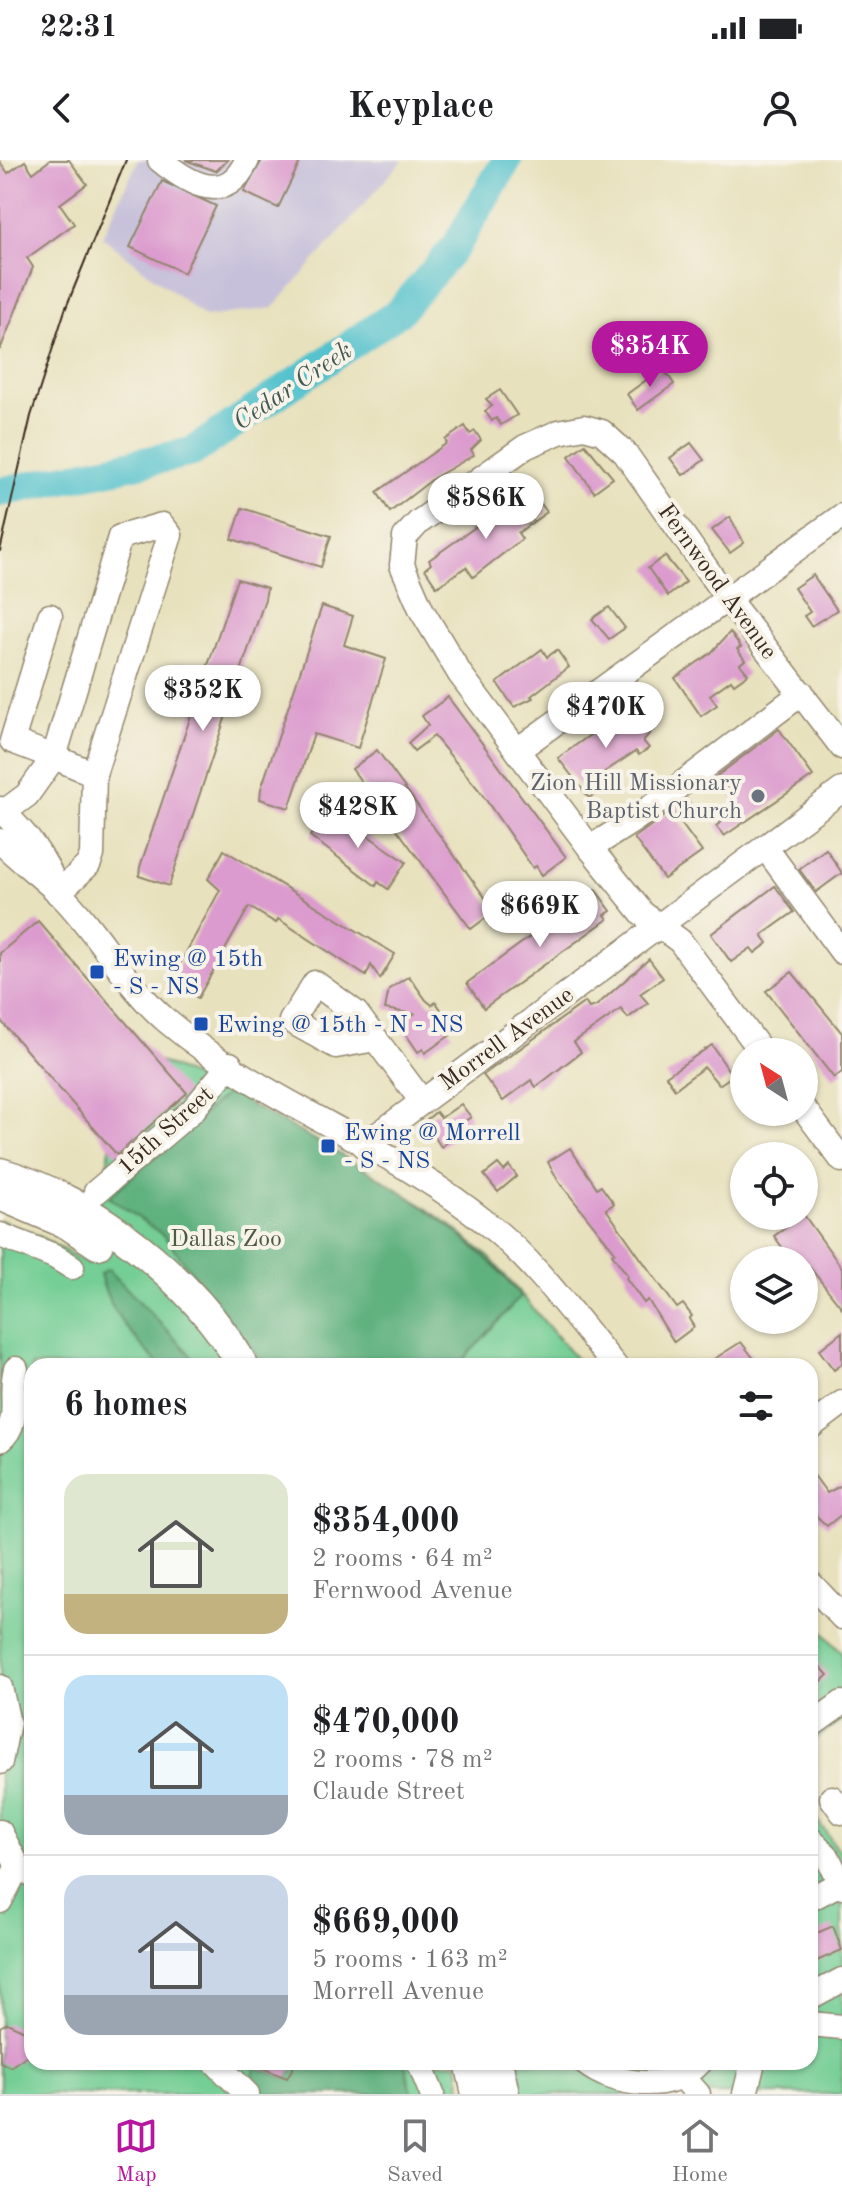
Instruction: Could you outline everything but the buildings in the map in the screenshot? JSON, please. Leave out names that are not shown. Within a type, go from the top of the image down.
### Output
[{"type":"main road","points":[[0,1173],[72,1203],[204,1312],[237,1358]]},
{"type":"main road","points":[[0,1195],[122,1247],[212,1358]]},
{"type":"main road","points":[[472,2070],[477,2094]]},
{"type":"main road","points":[[499,2070],[504,2094]]},
{"type":"street","points":[[160,160],[210,188],[228,185],[247,160]]},
{"type":"street","name":"Fernwood Avenue","points":[[519,749],[460,674],[422,611],[402,565],[405,537],[419,522],[525,447],[559,432],[584,427],[602,432],[625,453],[727,598],[842,747]]},
{"type":"street","points":[[752,1038],[680,941],[643,914],[590,848],[519,749],[842,516]]},
{"type":"street","points":[[162,525],[170,535],[94,774],[92,855],[88,865],[58,893],[49,867],[30,839],[2,811],[27,795],[54,757],[120,537],[162,525]]},
{"type":"street","points":[[50,616],[12,741],[94,774]]},
{"type":"street","points":[[590,848],[634,820],[802,693]]},
{"type":"street","name":"Morrell Avenue","points":[[364,1145],[842,790]]},
{"type":"street","points":[[0,841],[36,877],[58,893],[128,980],[166,1021],[491,1226],[608,1358]]},
{"type":"street","points":[[765,847],[842,952]]},
{"type":"street","points":[[376,1039],[421,1100]]},
{"type":"street","name":"15th Street","points":[[96,1192],[193,1110],[230,1064]]},
{"type":"street","points":[[817,1126],[842,1160]]},
{"type":"street","points":[[0,1235],[54,1256],[72,1267]]},
{"type":"street","points":[[0,1440],[11,1431],[15,1419],[11,1385],[16,1369]]},
{"type":"street","points":[[818,1421],[842,1403]]},
{"type":"street","points":[[818,1592],[842,1617]]},
{"type":"street","points":[[0,1687],[8,1723],[0,1762]]},
{"type":"street","points":[[818,1720],[842,1703]]},
{"type":"street","points":[[0,1832],[24,1868]]},
{"type":"street","points":[[818,1847],[827,1856],[841,1885],[818,1895]]},
{"type":"street","points":[[0,1901],[24,1871]]},
{"type":"street","points":[[818,1993],[842,1980]]},
{"type":"street","points":[[818,2025],[842,2027]]},
{"type":"street","points":[[223,2070],[247,2094]]},
{"type":"street","points":[[422,2070],[432,2094]]},
{"type":"street","points":[[593,2070],[633,2084],[654,2083],[685,2070]]},
{"type":"street","points":[[691,2070],[698,2094]]},
{"type":"street","points":[[745,2094],[751,2070]]},
{"type":"shaded area","points":[[138,160],[403,160],[273,308],[205,317],[102,237]]},
{"type":"green space","name":"Dallas Zoo","points":[[129,1048],[228,1092],[405,1194],[449,1224],[490,1258],[575,1358],[24,1358],[24,2070],[459,2070],[462,2094],[0,2094],[0,1220],[39,1236],[88,1264]]},
{"type":"green space","points":[[228,1092],[346,1158],[422,1206],[491,1263],[521,1296],[465,1358],[260,1358],[164,1236],[109,1197]]},
{"type":"green space","points":[[108,1269],[192,1358],[153,1358],[124,1324],[110,1301],[100,1274]]},
{"type":"green space","points":[[818,1628],[842,1653],[842,1721],[818,1738]]},
{"type":"green space","points":[[818,1821],[842,1855],[842,2094],[522,2094],[520,2070],[818,2070]]},
{"type":"green space","points":[[255,2070],[287,2078],[292,2070],[407,2070],[412,2094],[267,2094],[251,2081]]},
{"type":"waterway","name":"Cedar Creek","points":[[0,492],[192,452],[399,312],[455,247],[507,160]]},
{"type":"tram line","points":[[0,551],[31,416],[65,310],[126,160]]},
{"type":"place","name":"Zion Hill Missionary Baptist Church","points":[[758,796]]},
{"type":"place","name":"Ewing @ 15th - S - NS","points":[[97,972]]},
{"type":"place","name":"Ewing @ 15th - N - NS","points":[[201,1024]]},
{"type":"place","name":"Ewing @ Morrell - S - NS","points":[[328,1146]]}]
